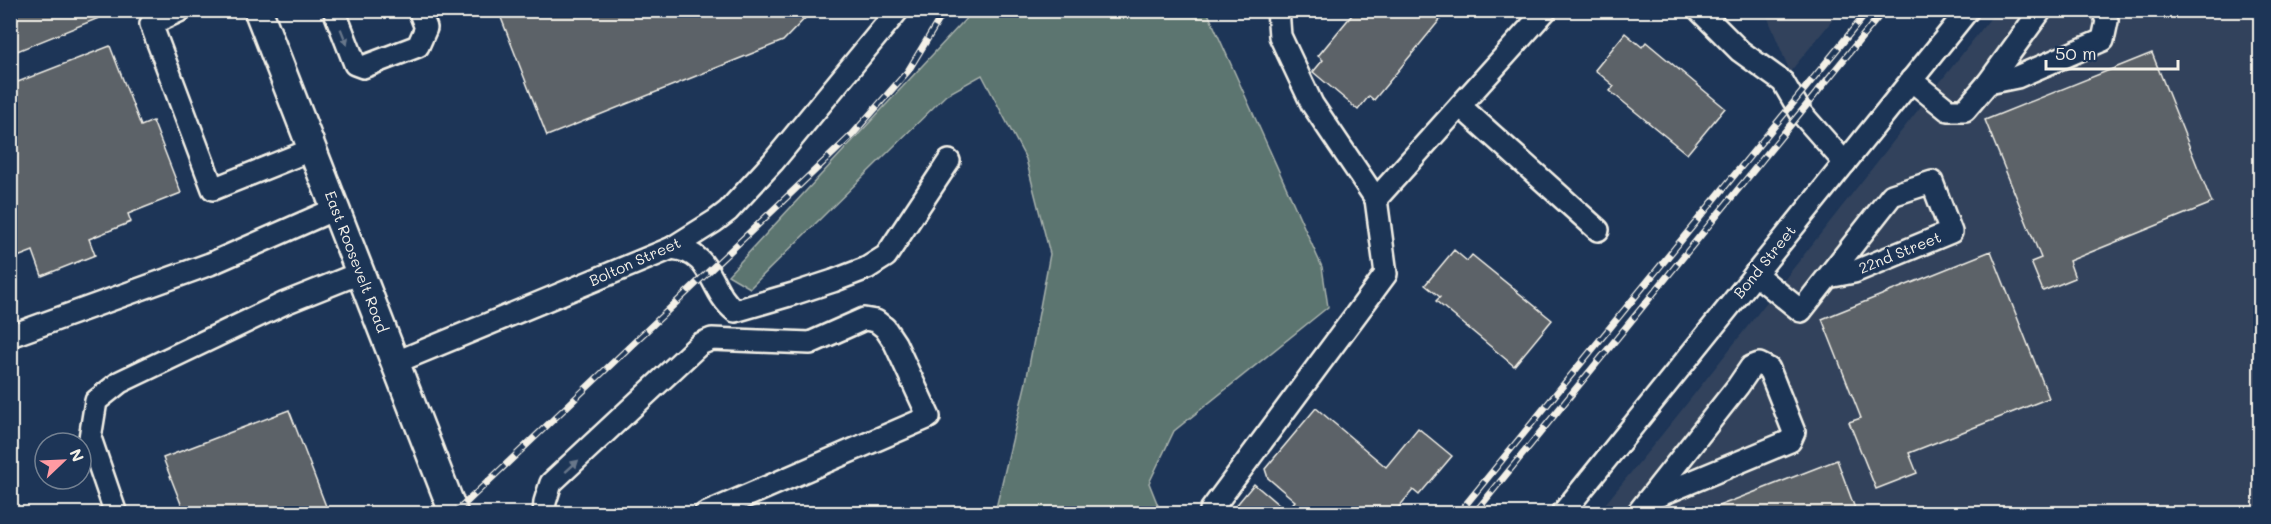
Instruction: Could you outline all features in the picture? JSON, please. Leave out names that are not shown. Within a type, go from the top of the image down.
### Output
[{"type":"main road","name":"East Roosevelt Road","points":[[258,10],[454,513]]},
{"type":"street","points":[[180,10],[151,24],[213,189],[313,150]]},
{"type":"street","points":[[334,10],[355,64],[363,68],[418,46],[426,28],[419,10]]},
{"type":"street","name":"Bolton Street","points":[[394,363],[672,248],[715,221],[773,162],[898,10]]},
{"type":"street","points":[[1211,510],[1386,274],[1377,199],[1312,104],[1280,36],[1278,10]]},
{"type":"street","points":[[1377,199],[1546,10]]},
{"type":"street","points":[[1699,10],[1740,51],[1783,82],[1801,112],[1845,163]]},
{"type":"street","name":"Bond Street","points":[[1562,513],[1968,10]]},
{"type":"street","points":[[1911,80],[1948,110],[1965,110],[1988,83],[2041,10]]},
{"type":"street","points":[[1988,83],[2017,77],[2103,40],[2108,21],[2103,10]]},
{"type":"street","points":[[1460,106],[1598,230]]},
{"type":"street","points":[[672,248],[682,249],[700,259],[710,272],[725,303],[735,311],[794,294],[867,268],[886,256],[949,161]]},
{"type":"street","name":"22nd Street","points":[[1755,274],[1801,311],[1892,195],[1932,182],[1951,232],[1854,272],[1828,277]]},
{"type":"street","points":[[10,336],[210,264],[335,209]]},
{"type":"street","points":[[116,513],[90,438],[96,401],[120,382],[285,303],[360,273]]},
{"type":"street","points":[[544,513],[551,483],[700,344],[711,339],[810,343],[864,319],[876,321],[885,328],[895,343],[929,417],[705,513]]},
{"type":"street","points":[[1759,364],[1768,369],[1794,432],[1790,441],[1643,507],[1751,367],[1759,364]]},
{"type":"shaded area","points":[[1765,11],[1840,11],[1790,72]]},
{"type":"shaded area","points":[[1996,11],[2260,11],[2260,513],[1597,514],[1677,416]]},
{"type":"green space","points":[[973,11],[1207,11],[1322,267],[1328,307],[1174,431],[1149,483],[1161,513],[997,513],[996,508],[1026,382],[1050,254],[1026,159],[982,75],[946,95],[750,288],[728,275]]},
{"type":"building","points":[[10,10],[116,10],[116,11],[10,54]]},
{"type":"building","points":[[498,10],[813,10],[783,41],[547,136]]},
{"type":"building","points":[[1356,10],[1448,10],[1374,100],[1369,96],[1358,110],[1313,72],[1323,60],[1318,56]]},
{"type":"building","points":[[1625,33],[1642,47],[1646,42],[1725,108],[1687,154],[1610,91],[1614,86],[1595,70]]},
{"type":"building","points":[[110,46],[141,126],[153,121],[181,193],[128,214],[131,222],[89,239],[95,255],[42,276],[33,251],[10,260],[10,85]]},
{"type":"building","points":[[2152,53],[2212,203],[2069,261],[2075,278],[2043,291],[2031,262],[2041,258],[1985,120]]},
{"type":"building","points":[[1454,250],[1467,261],[1472,255],[1552,320],[1514,366],[1436,301],[1440,297],[1425,285]]},
{"type":"building","points":[[1991,251],[2049,398],[1909,453],[1917,473],[1876,489],[1849,422],[1861,418],[1822,319]]},
{"type":"building","points":[[1316,408],[1386,467],[1418,428],[1452,456],[1419,495],[1413,490],[1393,514],[1229,514],[1254,484],[1286,511],[1295,501],[1268,478],[1265,469]]},
{"type":"building","points":[[289,410],[329,514],[185,514],[163,458]]},
{"type":"building","points":[[1837,460],[1857,514],[1698,514]]},
{"type":"railway","points":[[454,514],[852,135],[908,71],[945,10]]},
{"type":"railway","points":[[1458,514],[1869,10]]},
{"type":"railway","points":[[1474,514],[1884,10]]}]
